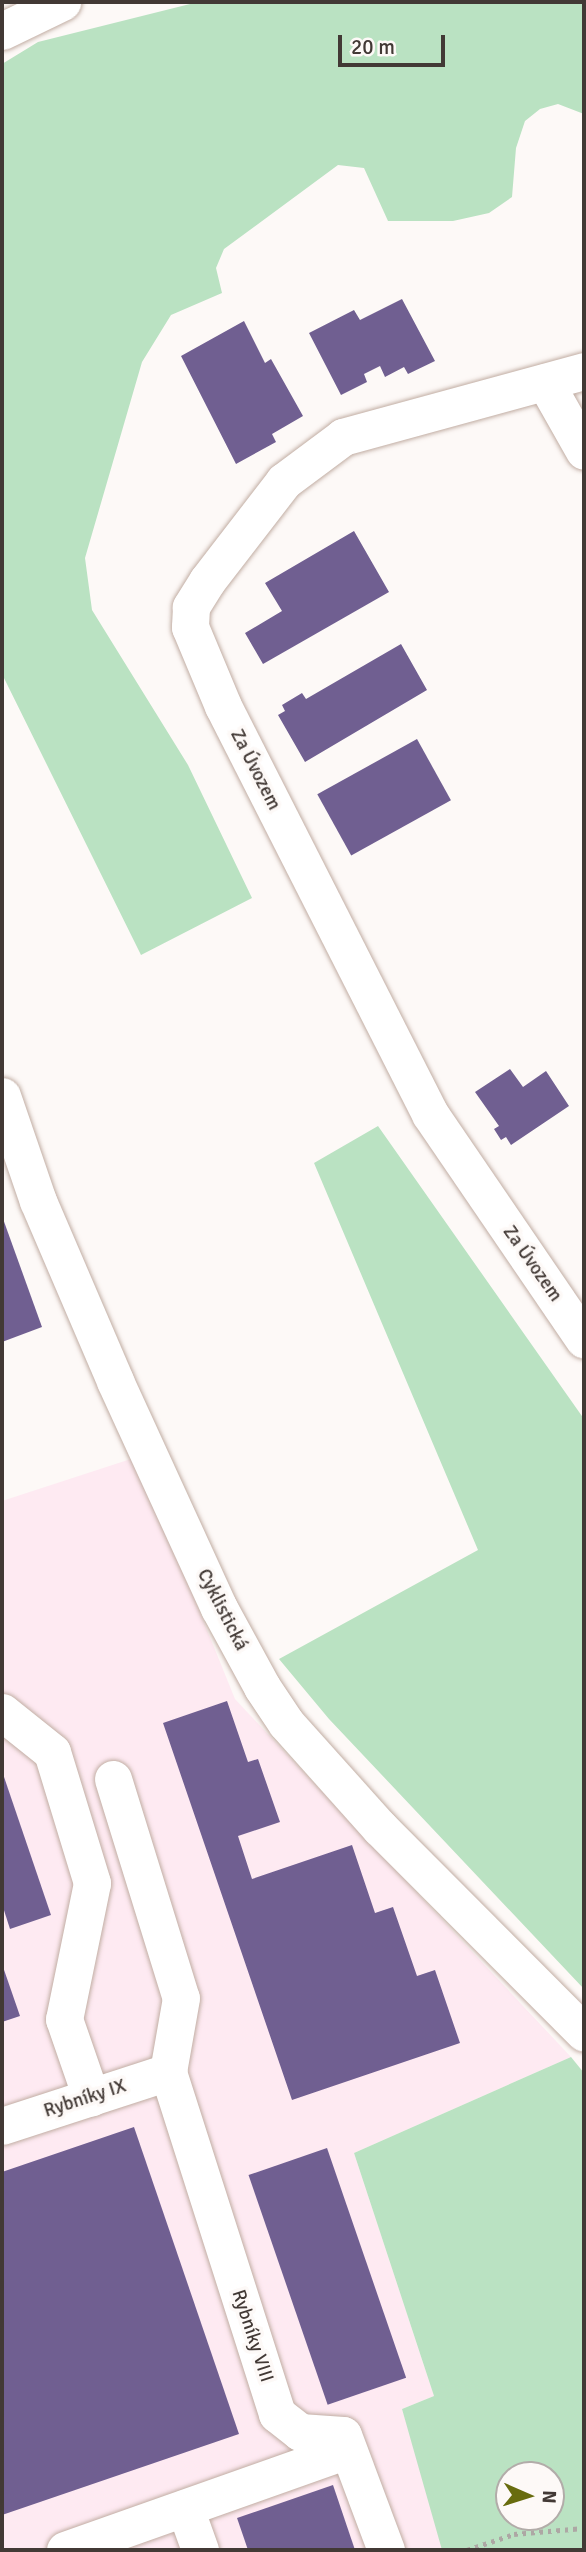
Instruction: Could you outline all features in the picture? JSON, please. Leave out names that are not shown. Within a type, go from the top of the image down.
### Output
[{"type":"street","points":[[2,31],[62,2]]},
{"type":"street","name":"Za Úvozem","points":[[584,371],[343,436],[284,481],[207,581],[191,607],[190,627],[223,706],[430,1114],[584,1340]]},
{"type":"street","points":[[545,382],[584,451]]},
{"type":"street","name":"Cyklistická","points":[[2,1097],[38,1201],[110,1370],[219,1608],[262,1687],[286,1723],[380,1828],[584,2033]]},
{"type":"street","points":[[2,1712],[52,1752],[92,1883],[64,2019],[91,2097]]},
{"type":"street","points":[[113,1779],[181,1998],[168,2072]]},
{"type":"street","name":"Rybníky IX","points":[[2,2126],[168,2072]]},
{"type":"street","name":"Rybníky VIII","points":[[168,2072],[277,2414],[300,2432],[343,2435],[348,2450]]},
{"type":"street","points":[[65,2550],[348,2450],[386,2550]]},
{"type":"street","points":[[185,2508],[200,2550]]},
{"type":"path","points":[[467,2550],[514,2534],[584,2528]]},
{"type":"shaded area","points":[[137,1457],[235,1699],[571,2057],[354,2153],[434,2396],[402,2409],[448,2550],[2,2550],[2,1501]]},
{"type":"green space","points":[[198,2],[584,2],[584,114],[558,104],[540,109],[525,121],[516,148],[512,197],[489,213],[453,221],[388,221],[364,168],[338,165],[224,249],[216,268],[222,293],[171,315],[142,362],[85,558],[92,610],[188,765],[252,898],[141,955],[2,674],[2,64],[38,42]]},
{"type":"green space","points":[[378,1126],[584,1419],[584,1989],[329,1719],[279,1659],[478,1550],[314,1163]]},
{"type":"green space","points":[[571,2057],[584,2073],[584,2550],[442,2550],[402,2409],[434,2396],[354,2153]]},
{"type":"building","points":[[402,299],[435,361],[408,374],[404,367],[385,377],[380,366],[364,374],[367,382],[341,395],[309,333],[354,310],[360,320]]},
{"type":"building","points":[[244,321],[265,363],[271,359],[303,416],[272,434],[276,442],[236,464],[181,356]]},
{"type":"building","points":[[354,531],[389,592],[263,664],[245,633],[282,611],[265,583]]},
{"type":"building","points":[[401,644],[427,690],[305,762],[278,715],[285,711],[282,705],[302,693],[306,699]]},
{"type":"building","points":[[417,739],[451,800],[351,855],[317,794]]},
{"type":"building","points":[[510,1069],[523,1087],[546,1071],[569,1106],[511,1145],[506,1137],[501,1140],[494,1129],[499,1126],[475,1092]]},
{"type":"building","points":[[2,1216],[42,1327],[2,1342]]},
{"type":"building","points":[[227,1701],[248,1762],[258,1759],[280,1822],[238,1836],[252,1879],[352,1845],[375,1913],[393,1907],[417,1976],[435,1970],[460,2043],[292,2100],[163,1723]]},
{"type":"building","points":[[2,1771],[51,1915],[10,1929],[2,1904]]},
{"type":"building","points":[[2,1964],[20,2016],[2,2022]]},
{"type":"building","points":[[134,2127],[239,2434],[2,2515],[2,2172]]},
{"type":"building","points":[[327,2148],[406,2378],[328,2405],[249,2175]]},
{"type":"building","points":[[333,2485],[355,2550],[248,2550],[237,2518]]}]
